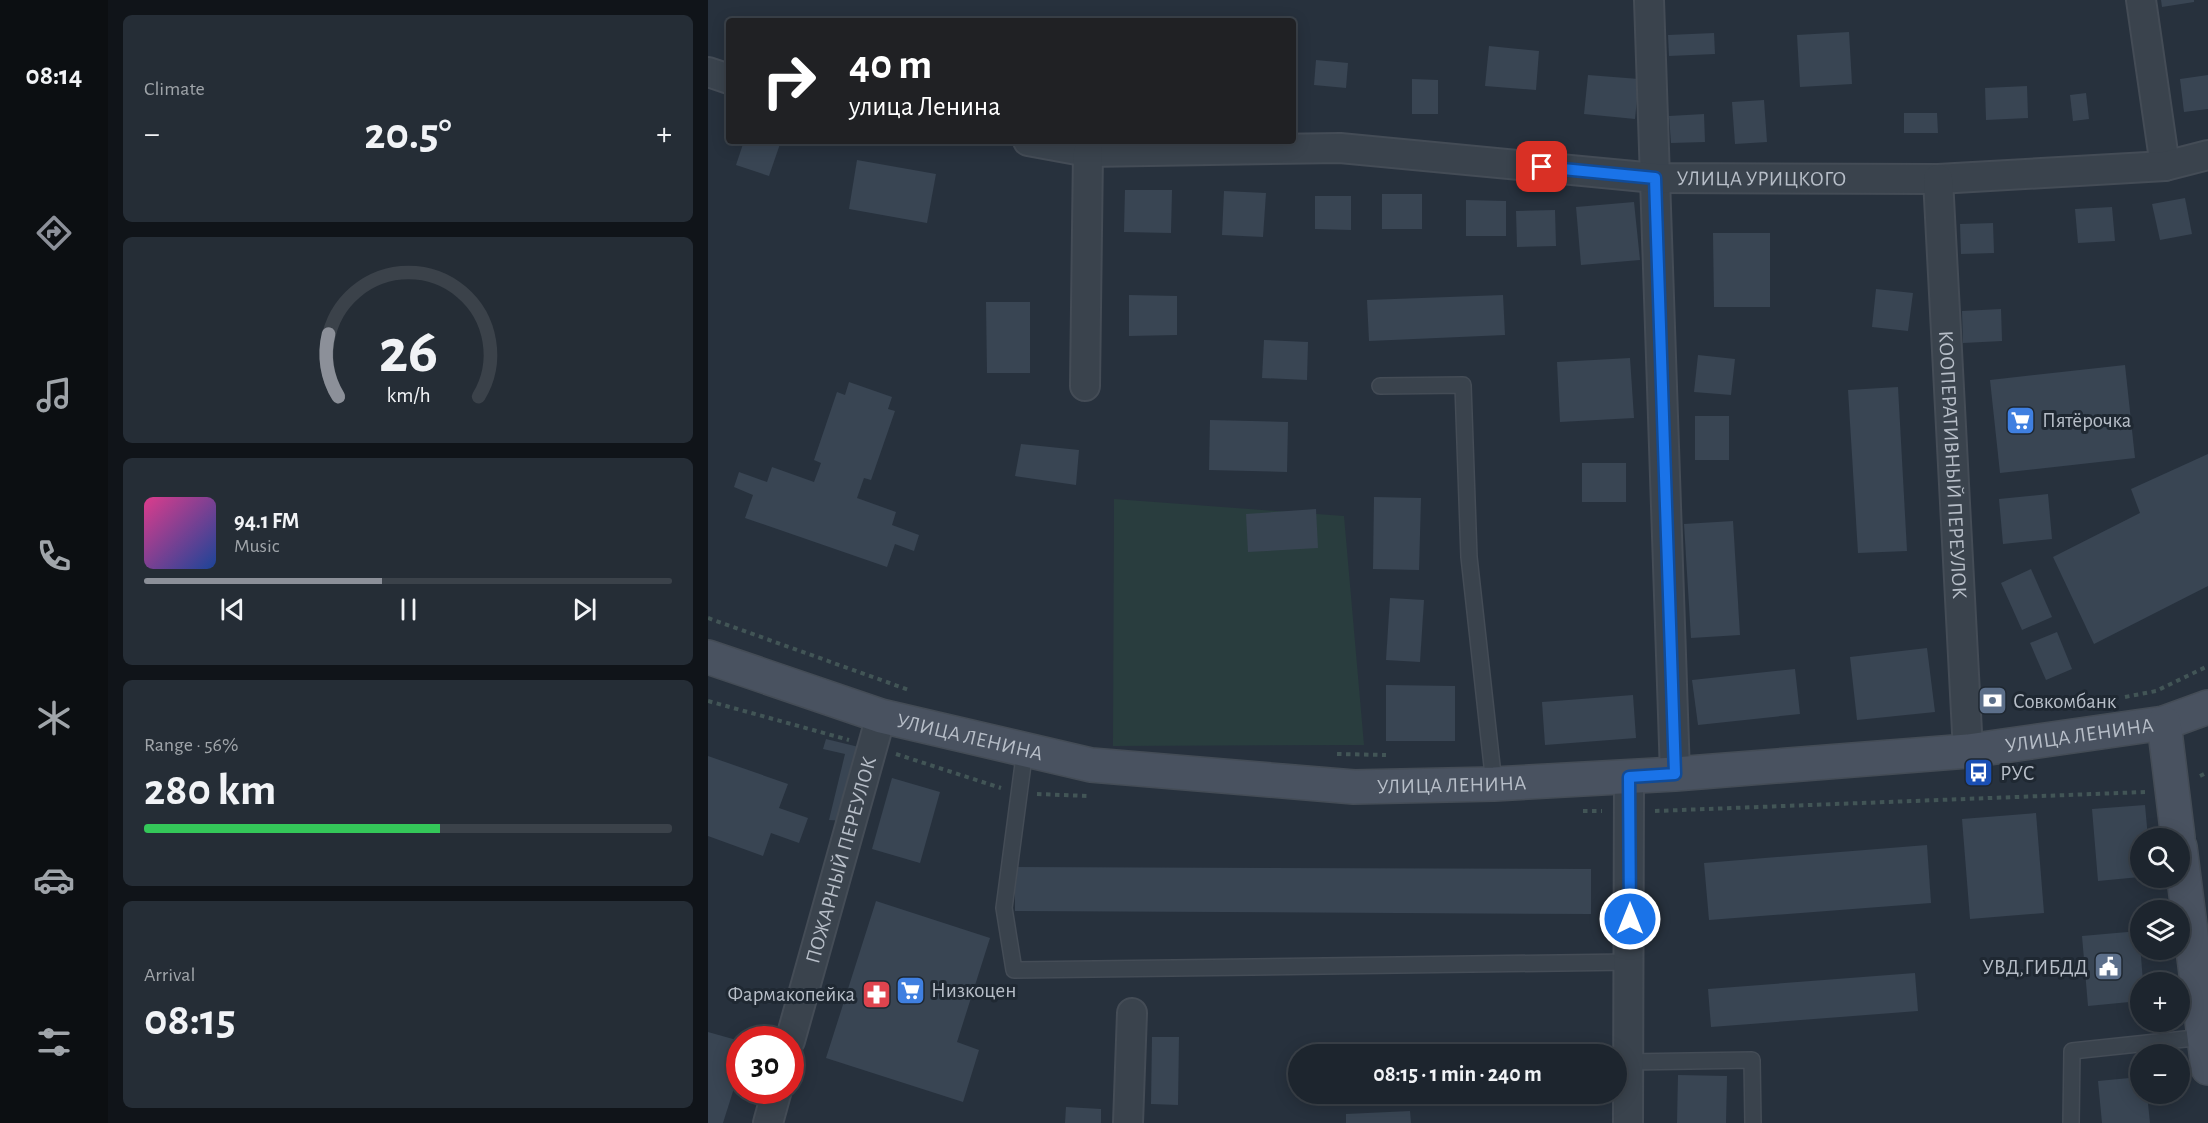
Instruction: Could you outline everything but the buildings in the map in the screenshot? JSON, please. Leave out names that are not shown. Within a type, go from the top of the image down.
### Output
[{"type":"main road","name":"УЛИЦА ЛЕНИНА","points":[[708,657],[881,716],[1091,765],[1354,787],[1494,784],[1629,777],[1968,751],[2163,723],[2208,707]]},
{"type":"main road","points":[[2163,723],[2177,828]]},
{"type":"main road","points":[[2185,888],[2208,1068]]},
{"type":"street","points":[[1649,0],[1675,774]]},
{"type":"street","points":[[2141,0],[2165,166]]},
{"type":"street","points":[[708,72],[726,78]]},
{"type":"street","name":"УЛИЦА УРИЦКОГО","points":[[1044,144],[1088,152],[1340,148],[1655,178],[1938,179],[2165,166],[2208,155]]},
{"type":"street","points":[[1085,386],[1088,152]]},
{"type":"street","name":"КООПЕРАТИВНЫЙ ПЕРЕУЛОК","points":[[1938,179],[1968,751]]},
{"type":"street","name":"ПОЖАРНЫЙ ПЕРЕУЛОК","points":[[794,1026],[881,716]]},
{"type":"street","points":[[1628,1123],[1629,777]]},
{"type":"street","points":[[1128,1123],[1132,1013]]},
{"type":"street","points":[[768,1123],[773,1104]]},
{"type":"lane","points":[[1380,386],[1463,385],[1469,557],[1494,784]]},
{"type":"lane","points":[[1025,749],[1004,908],[1014,970],[1630,962]]},
{"type":"lane","points":[[2072,1123],[2072,1051],[2204,1037]]},
{"type":"lane","points":[[1628,1062],[1752,1060],[1753,1123]]},
{"type":"path","points":[[708,618],[913,692]]},
{"type":"path","points":[[2123,697],[2156,691],[2208,666]]},
{"type":"path","points":[[1326,754],[1397,755]]},
{"type":"green space","points":[[1114,499],[1344,516],[1364,745],[1113,746]]},
{"type":"place","name":"Пятёрочка","points":[[2021,420]]},
{"type":"place","name":"Совкомбанк","points":[[1992,701]]},
{"type":"place","name":"РУС","points":[[1979,773]]},
{"type":"place","name":"УВД,ГИБДД","points":[[2109,967]]},
{"type":"place","name":"Низкоцен","points":[[910,990]]},
{"type":"place","name":"Фармакопейка","points":[[876,994]]},
{"type":"route","points":[[1542,167],[1655,178],[1675,774],[1629,777],[1630,919]]}]
